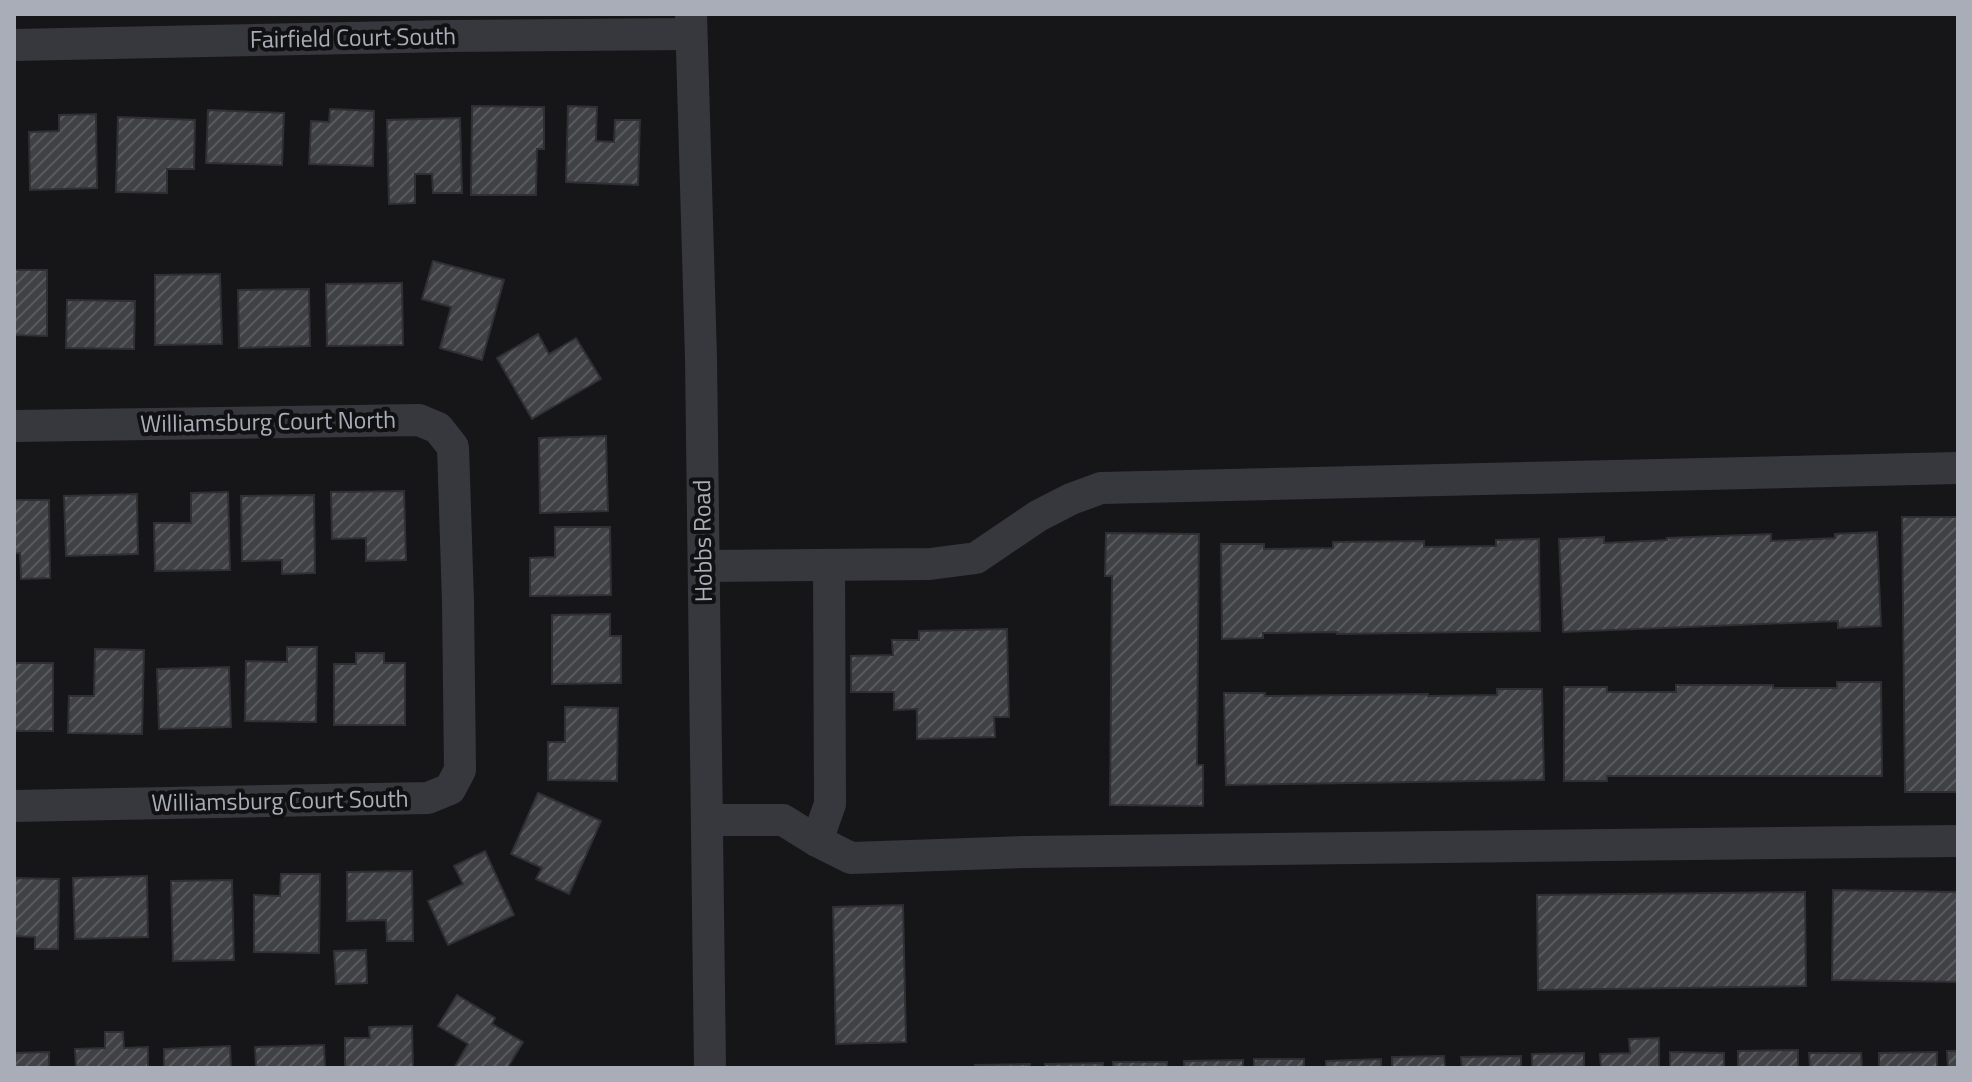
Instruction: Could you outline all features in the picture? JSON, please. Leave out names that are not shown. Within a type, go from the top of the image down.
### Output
[{"type":"street","name":"Fairfield Court South","points":[[14,45],[450,25],[691,24]]},
{"type":"street","name":"Hobbs Road","points":[[691,24],[701,358],[710,1068]]},
{"type":"street","name":"Williamsburg Court North","points":[[14,426],[419,420],[438,428],[453,447],[458,602]]},
{"type":"street","points":[[704,566],[930,564],[976,558],[1038,516],[1101,488],[1958,468]]},
{"type":"street","points":[[817,841],[830,804],[829,565]]},
{"type":"street","name":"Williamsburg Court South","points":[[14,806],[428,798],[450,789],[460,770],[458,602]]},
{"type":"street","points":[[707,820],[783,820],[851,858],[1025,852],[1958,841]]},
{"type":"building","points":[[472,106],[544,107],[544,149],[537,149],[536,195],[471,195]]},
{"type":"building","points":[[568,106],[597,107],[596,141],[614,142],[615,120],[640,120],[638,185],[566,182]]},
{"type":"building","points":[[330,109],[374,111],[373,166],[309,164],[311,121],[329,122]]},
{"type":"building","points":[[208,110],[284,113],[282,165],[206,163]]},
{"type":"building","points":[[96,114],[97,188],[30,190],[29,132],[59,131],[59,115]]},
{"type":"building","points":[[118,117],[195,120],[194,169],[167,169],[167,193],[116,192]]},
{"type":"building","points":[[460,118],[462,193],[433,193],[432,174],[415,174],[415,203],[389,204],[387,120]]},
{"type":"building","points":[[433,261],[504,280],[482,360],[440,348],[451,307],[422,299]]},
{"type":"building","points":[[14,270],[47,270],[47,336],[14,335]]},
{"type":"building","points":[[220,274],[222,344],[155,345],[155,275]]},
{"type":"building","points":[[402,283],[403,345],[327,346],[326,284]]},
{"type":"building","points":[[309,289],[310,346],[239,348],[238,290]]},
{"type":"building","points":[[67,300],[135,301],[134,349],[66,348]]},
{"type":"building","points":[[538,334],[549,354],[576,338],[601,379],[532,419],[497,358]]},
{"type":"building","points":[[606,436],[608,511],[540,513],[539,438]]},
{"type":"building","points":[[404,491],[406,560],[366,561],[366,538],[332,539],[331,492]]},
{"type":"building","points":[[228,492],[230,570],[155,571],[154,523],[191,523],[191,493]]},
{"type":"building","points":[[137,494],[138,554],[66,556],[64,496]]},
{"type":"building","points":[[314,495],[315,573],[282,574],[282,560],[242,561],[241,496]]},
{"type":"building","points":[[14,500],[49,500],[50,578],[21,579],[20,553],[14,553]]},
{"type":"building","points":[[1902,517],[1958,517],[1958,792],[1905,792]]},
{"type":"building","points":[[555,527],[610,527],[611,595],[530,596],[530,558],[555,557]]},
{"type":"building","points":[[1877,532],[1881,626],[1838,628],[1838,621],[1563,632],[1559,539],[1604,537],[1604,543],[1771,534],[1771,541],[1835,538],[1835,534]]},
{"type":"building","points":[[1106,533],[1199,534],[1197,765],[1203,765],[1203,806],[1110,805],[1112,576],[1105,576]]},
{"type":"building","points":[[1539,539],[1540,631],[1263,633],[1263,638],[1222,639],[1221,544],[1264,544],[1264,549],[1333,548],[1333,542],[1424,541],[1424,547],[1496,546],[1496,540]]},
{"type":"building","points":[[610,614],[610,636],[621,636],[621,683],[552,684],[552,615]]},
{"type":"building","points":[[1007,629],[1009,717],[994,717],[995,737],[917,739],[917,709],[894,710],[894,692],[851,692],[851,656],[893,655],[892,640],[919,640],[919,631]]},
{"type":"building","points":[[287,647],[317,647],[316,722],[245,721],[246,661],[287,662]]},
{"type":"building","points":[[95,649],[144,650],[142,734],[68,733],[69,696],[94,696]]},
{"type":"building","points":[[356,653],[384,653],[384,663],[405,663],[405,725],[334,725],[334,664],[356,664]]},
{"type":"building","points":[[14,663],[53,663],[53,731],[14,731]]},
{"type":"building","points":[[229,667],[231,727],[159,729],[157,669]]},
{"type":"building","points":[[1837,682],[1881,682],[1882,776],[1607,776],[1607,781],[1564,781],[1564,687],[1607,687],[1607,692],[1676,692],[1676,685],[1837,688]]},
{"type":"building","points":[[1497,689],[1542,689],[1544,780],[1226,785],[1224,693],[1265,693],[1265,696],[1497,695]]},
{"type":"building","points":[[565,707],[618,708],[617,781],[548,780],[548,742],[565,742]]},
{"type":"building","points":[[538,793],[601,821],[569,894],[536,879],[542,868],[511,854]]},
{"type":"building","points":[[485,851],[514,915],[448,945],[428,901],[463,884],[454,866]]},
{"type":"building","points":[[412,871],[413,941],[387,941],[386,920],[347,921],[347,872]]},
{"type":"building","points":[[281,874],[320,874],[319,953],[254,952],[254,895],[280,896]]},
{"type":"building","points":[[147,876],[148,937],[75,939],[73,878]]},
{"type":"building","points":[[14,878],[59,879],[58,949],[35,949],[35,937],[14,936]]},
{"type":"building","points":[[232,880],[234,960],[173,961],[171,881]]},
{"type":"building","points":[[1833,890],[1958,892],[1958,982],[1832,980]]},
{"type":"building","points":[[1805,892],[1806,986],[1538,990],[1537,895]]},
{"type":"building","points":[[903,905],[906,1042],[836,1044],[833,907]]},
{"type":"building","points":[[366,950],[367,983],[336,984],[334,951]]},
{"type":"building","points":[[457,995],[495,1018],[492,1024],[523,1042],[510,1068],[454,1068],[468,1044],[438,1026]]},
{"type":"building","points":[[412,1026],[413,1068],[345,1068],[345,1038],[370,1038],[369,1027]]},
{"type":"building","points":[[105,1032],[123,1032],[124,1048],[148,1047],[148,1068],[76,1068],[75,1049],[105,1048]]},
{"type":"building","points":[[1659,1038],[1659,1068],[1601,1068],[1600,1054],[1630,1053],[1629,1039]]},
{"type":"building","points":[[324,1045],[325,1068],[256,1068],[255,1047]]},
{"type":"building","points":[[230,1046],[231,1068],[164,1068],[164,1049]]},
{"type":"building","points":[[1798,1050],[1798,1068],[1738,1068],[1738,1051]]},
{"type":"building","points":[[1947,1051],[1958,1051],[1958,1068],[1948,1068]]},
{"type":"building","points":[[49,1052],[49,1068],[14,1068],[14,1053]]},
{"type":"building","points":[[1670,1052],[1724,1053],[1724,1068],[1670,1068]]},
{"type":"building","points":[[1937,1052],[1937,1068],[1879,1068],[1879,1053]]},
{"type":"building","points":[[1584,1053],[1584,1068],[1532,1068],[1532,1054]]},
{"type":"building","points":[[1809,1053],[1861,1053],[1862,1068],[1810,1068]]},
{"type":"building","points":[[1444,1056],[1445,1068],[1392,1068],[1392,1057]]},
{"type":"building","points":[[1521,1056],[1521,1068],[1462,1068],[1461,1057]]},
{"type":"building","points":[[1254,1059],[1304,1059],[1304,1068],[1254,1068]]},
{"type":"building","points":[[1381,1059],[1381,1068],[1326,1068],[1326,1061]]},
{"type":"building","points":[[1243,1060],[1243,1068],[1184,1068],[1184,1061]]},
{"type":"building","points":[[1113,1062],[1167,1062],[1167,1068],[1113,1068]]},
{"type":"building","points":[[1103,1063],[1103,1068],[1045,1068],[1045,1064]]},
{"type":"building","points":[[1030,1064],[1030,1068],[976,1068],[975,1065]]}]
